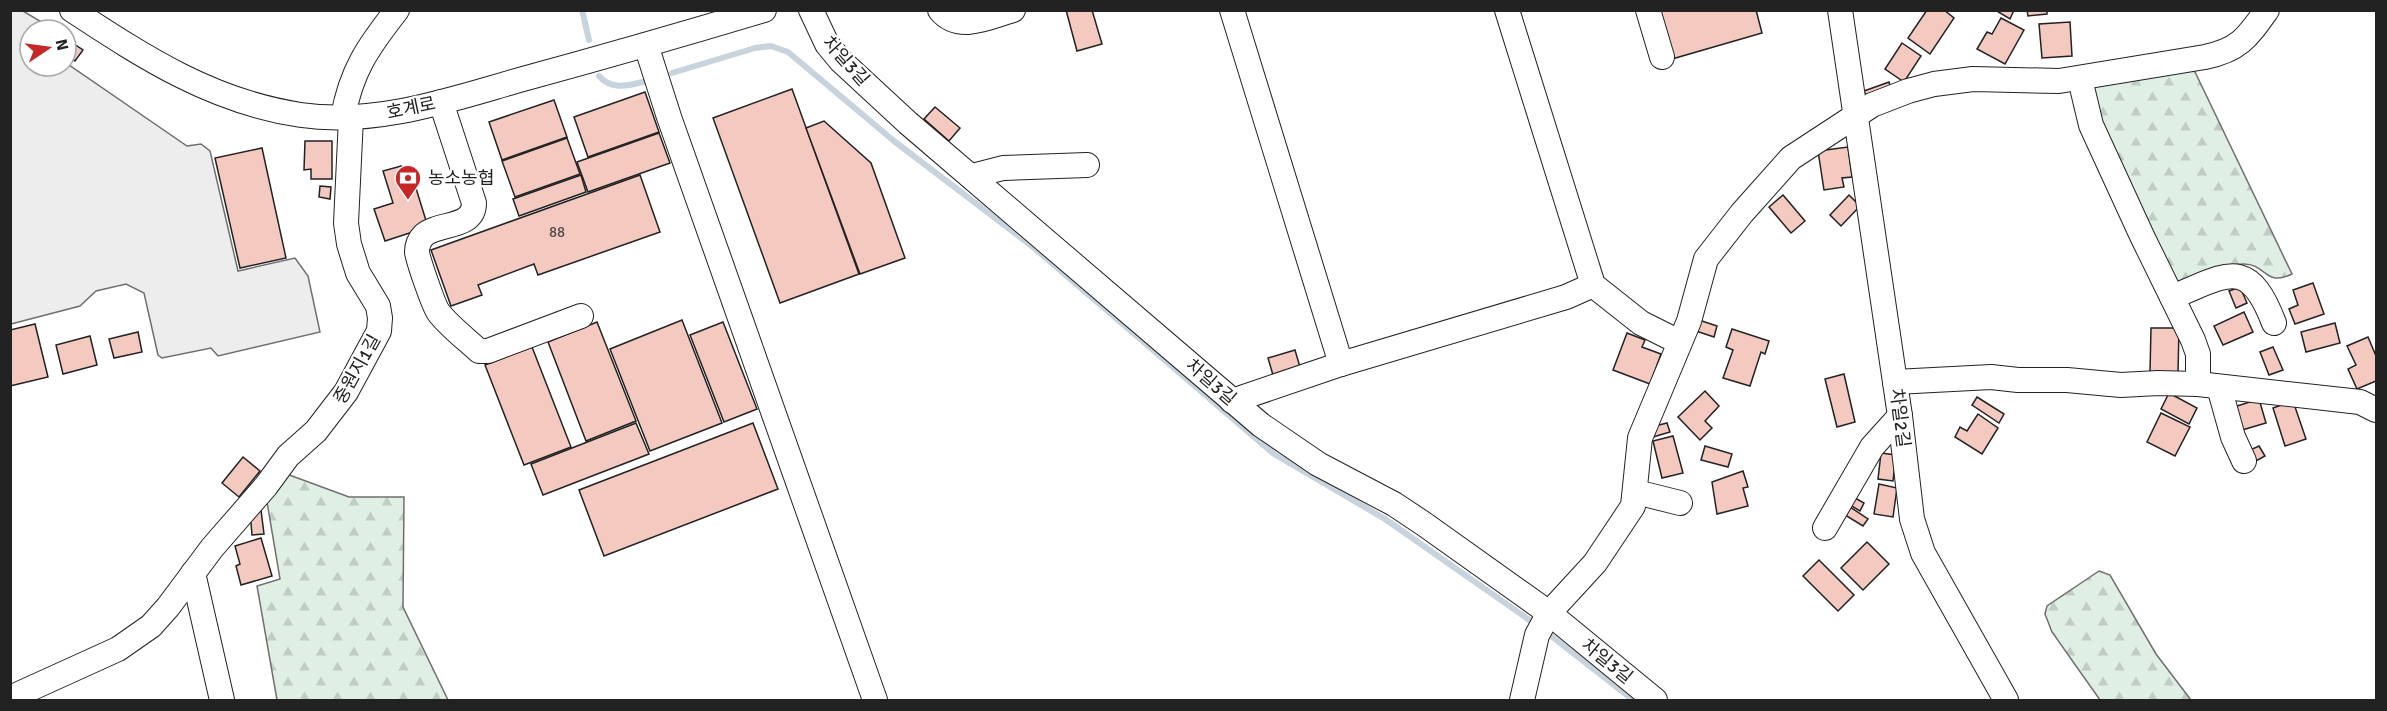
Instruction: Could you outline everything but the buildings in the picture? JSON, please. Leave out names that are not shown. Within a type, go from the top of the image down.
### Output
[{"type":"street","name":"호계로","points":[[72,10],[164,69],[214,93],[302,115],[347,118],[385,114],[441,102],[764,10]]},
{"type":"street","name":"중원지1길","points":[[10,698],[133,641],[151,626],[288,456],[331,415],[346,392],[380,331],[381,318],[378,306],[358,273],[348,244],[346,223],[347,118],[352,77],[362,58],[397,10]]},
{"type":"street","name":"차일3길","points":[[811,10],[827,44],[841,61],[908,123],[1232,401],[1286,444],[1318,464],[1394,504],[1549,613],[1655,700]]},
{"type":"street","points":[[940,10],[954,22],[964,24],[1013,10]]},
{"type":"street","points":[[1232,10],[1341,364]]},
{"type":"street","points":[[1507,10],[1593,285],[1641,323],[1679,342]]},
{"type":"street","points":[[1648,10],[1662,57]]},
{"type":"street","name":"차일2길","points":[[1840,10],[1900,416],[1912,519],[1923,553],[2006,700]]},
{"type":"street","points":[[1522,700],[1537,635],[1549,613],[1601,554],[1633,506],[1640,438],[1689,321],[1701,271],[1706,260],[1791,159],[1872,105],[1892,96],[1944,82],[1973,79],[2044,82],[2221,54],[2243,43],[2267,10]]},
{"type":"street","points":[[646,45],[673,128],[875,700]]},
{"type":"street","points":[[2080,78],[2091,125],[2193,340],[2208,386],[2244,461]]},
{"type":"street","points":[[441,102],[474,203],[474,210],[471,216],[425,234],[418,242],[417,252],[437,311],[479,351],[488,351],[581,316]]},
{"type":"street","points":[[972,176],[1003,168],[1087,165]]},
{"type":"street","points":[[2172,297],[2221,279],[2238,276],[2252,282],[2261,293],[2274,323]]},
{"type":"street","points":[[1232,401],[1341,364],[1573,295],[1593,285]]},
{"type":"street","points":[[1895,382],[1991,377],[2121,385],[2158,383],[2350,401],[2376,410]]},
{"type":"street","points":[[1825,528],[1872,447],[1900,416]]},
{"type":"street","points":[[1635,492],[1680,502]]},
{"type":"street","points":[[193,573],[222,700]]},
{"type":"green space","points":[[2185,66],[2195,72],[2292,274],[2271,277],[2257,267],[2244,264],[2219,269],[2176,287],[2117,168],[2089,81]]},
{"type":"green space","points":[[284,473],[349,497],[404,497],[403,607],[448,700],[277,700],[257,586],[280,579],[267,502]]},
{"type":"green space","points":[[2099,571],[2110,575],[2156,654],[2191,700],[2100,700],[2052,632],[2045,614],[2047,606]]},
{"type":"shaded area","points":[[10,11],[23,11],[35,18],[18,18],[18,78],[78,78],[78,71],[187,146],[201,144],[210,151],[238,271],[295,258],[308,276],[320,332],[218,356],[211,348],[162,358],[158,355],[144,293],[126,284],[96,291],[80,306],[11,324]]},
{"type":"waterway","points":[[582,10],[589,40]]},
{"type":"waterway","points":[[672,73],[755,48],[771,46],[788,52],[894,141],[1033,247],[1274,454],[1385,519],[1535,624]]},
{"type":"waterway","points":[[599,76],[614,85],[625,86],[643,82]]},
{"type":"waterway","points":[[1546,632],[1633,700]]},
{"type":"place","name":"농소농협","points":[[408,201]]}]
